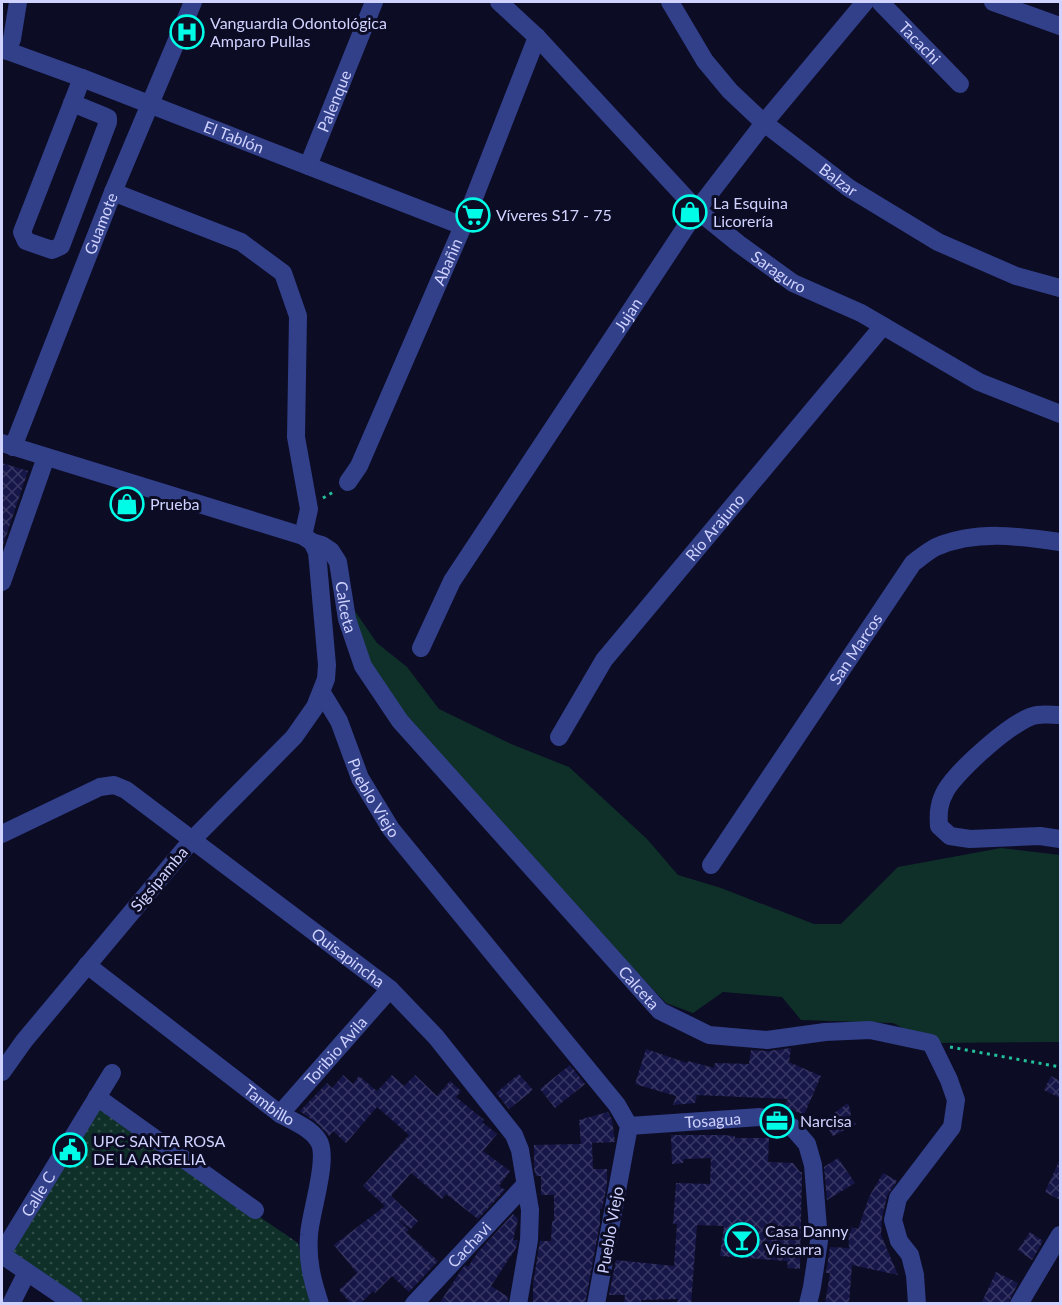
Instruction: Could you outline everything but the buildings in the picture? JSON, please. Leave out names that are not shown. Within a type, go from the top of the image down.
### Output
[{"type":"street","points":[[4,50],[12,39],[18,2]]},
{"type":"street","name":"Guamote","points":[[7,445],[193,2]]},
{"type":"street","name":"Palenque","points":[[308,166],[374,2]]},
{"type":"street","name":"Saraguro","points":[[499,2],[537,37],[697,210],[739,244],[793,283],[861,313],[979,382],[1060,414]]},
{"type":"street","name":"Balzar","points":[[669,2],[705,61],[730,91],[764,123],[849,188],[938,242],[1016,276],[1060,288]]},
{"type":"street","name":"Jujan","points":[[421,648],[452,581],[697,210],[764,123],[865,2]]},
{"type":"street","name":"Tacachi","points":[[880,2],[960,84]]},
{"type":"street","points":[[993,2],[1060,26]]},
{"type":"street","name":"Abañin","points":[[348,482],[359,466],[463,226],[537,37]]},
{"type":"street","name":"El Tablón","points":[[4,50],[151,104],[463,226]]},
{"type":"street","points":[[72,103],[108,118],[108,122],[61,246],[52,250],[26,241],[22,232],[72,103],[82,78]]},
{"type":"street","points":[[113,192],[241,242],[283,273],[298,316],[296,436],[309,508],[308,539],[317,552],[327,665],[322,693]]},
{"type":"street","name":"Río Arajuno","points":[[559,737],[604,660],[884,326]]},
{"type":"street","points":[[7,445],[308,539]]},
{"type":"street","points":[[2,582],[46,457]]},
{"type":"street","name":"San Marcos","points":[[711,865],[912,563],[934,548],[958,540],[990,535],[1060,542]]},
{"type":"street","name":"Calceta","points":[[308,539],[331,551],[338,562],[347,619],[363,666],[399,721],[660,1011],[709,1035],[767,1040],[825,1032],[870,1030],[931,1043]]},
{"type":"street","name":"Sigsipamba","points":[[2,1072],[24,1041],[192,840],[294,738],[307,721],[322,693]]},
{"type":"street","name":"Pueblo Viejo","points":[[322,693],[339,721],[360,778],[391,829],[617,1105],[629,1126],[596,1304]]},
{"type":"street","points":[[1060,715],[1036,715],[1009,728],[980,754],[947,789],[938,809],[939,826],[951,836],[970,839],[1040,836],[1060,839]]},
{"type":"street","name":"Quisapincha","points":[[2,834],[100,787],[114,785],[126,790],[390,988],[436,1037],[514,1135],[520,1150],[530,1210],[529,1240],[518,1304]]},
{"type":"street","name":"Tambillo","points":[[87,965],[280,1114],[311,1132],[320,1142],[323,1156],[309,1235],[309,1270],[320,1304]]},
{"type":"street","name":"Toribio Avila","points":[[280,1114],[390,988]]},
{"type":"street","points":[[917,1304],[915,1275],[910,1255],[899,1241],[893,1220],[898,1198],[952,1127],[956,1100],[931,1043]]},
{"type":"street","name":"Calle C","points":[[2,1254],[112,1073]]},
{"type":"street","points":[[96,1097],[255,1210]]},
{"type":"street","name":"Tosagua","points":[[629,1126],[760,1117],[792,1127],[807,1144],[813,1165],[819,1241],[813,1287],[808,1304]]},
{"type":"street","name":"Cachavi","points":[[414,1304],[525,1185]]},
{"type":"street","points":[[1020,1304],[1060,1235]]},
{"type":"street","points":[[2,1254],[74,1304]]},
{"type":"street","points":[[11,1304],[27,1272]]},
{"type":"path","points":[[309,508],[348,482]]},
{"type":"path","points":[[931,1043],[1060,1067]]},
{"type":"green space","points":[[352,607],[377,643],[407,667],[439,709],[511,744],[569,767],[647,839],[678,875],[721,888],[814,924],[841,924],[898,867],[1001,848],[1060,855],[1060,1042],[931,1043],[893,1023],[801,1020],[782,997],[723,992],[693,1013],[666,1003],[421,745],[367,668]]},
{"type":"green space","points":[[98,1107],[298,1243],[311,1303],[83,1303],[7,1253]]},
{"type":"place","name":"Vanguardia Odontológica Amparo Pullas","points":[[187,32]]},
{"type":"place","name":"La Esquina Licorería","points":[[690,212]]},
{"type":"place","name":"Víveres S17 - 75","points":[[473,215]]},
{"type":"place","name":"Prueba","points":[[127,504]]},
{"type":"place","name":"Narcisa","points":[[777,1121]]},
{"type":"place","name":"UPC SANTA ROSA DE LA ARGELIA","points":[[70,1150]]},
{"type":"place","name":"Casa Danny Viscarra","points":[[742,1240]]}]
